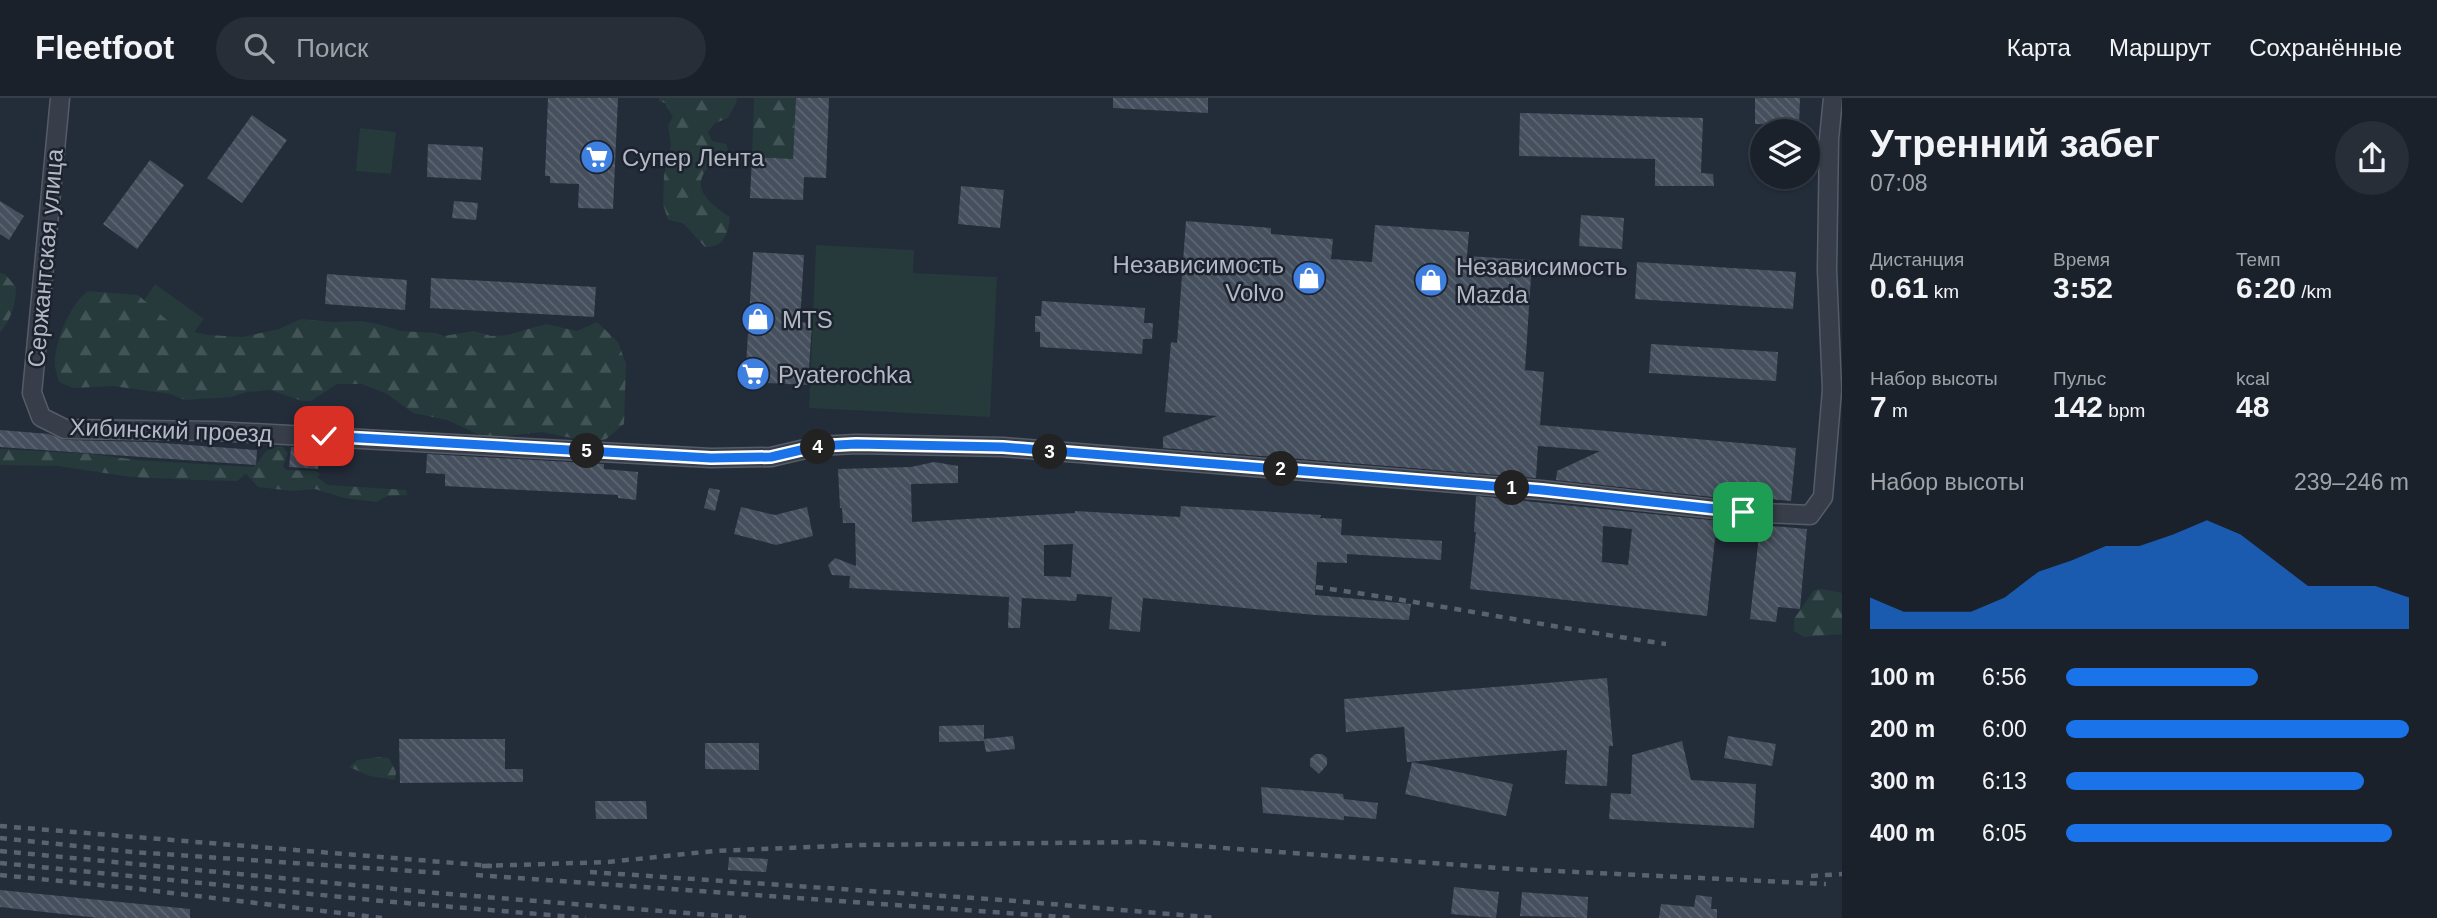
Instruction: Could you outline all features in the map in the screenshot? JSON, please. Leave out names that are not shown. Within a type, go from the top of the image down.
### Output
[{"type":"street","name":"Сержантская улица","points":[[41,417],[33,393],[60,98]]},
{"type":"street","name":"Хибинский проезд","points":[[41,417],[65,429],[215,431],[711,458],[771,457],[818,446],[856,444],[1003,447],[1542,490],[1743,512],[1810,515],[1823,497],[1832,390],[1827,270],[1829,139],[1833,98]]},
{"type":"green space","points":[[659,98],[736,98],[728,118],[715,123],[708,132],[712,141],[726,144],[728,150],[706,170],[701,180],[701,187],[708,199],[730,217],[724,239],[717,245],[705,247],[683,223],[668,220],[663,204],[664,176],[671,145],[668,125],[673,117]]},
{"type":"green space","points":[[754,98],[796,98],[793,159],[752,157]]},
{"type":"green space","points":[[360,128],[396,132],[391,174],[356,171]]},
{"type":"green space","points":[[816,245],[914,250],[913,273],[997,277],[990,417],[809,408]]},
{"type":"green space","points":[[0,273],[5,274],[16,287],[12,312],[0,333]]},
{"type":"green space","points":[[155,284],[204,319],[185,345],[137,311]]},
{"type":"green space","points":[[88,291],[138,295],[168,321],[190,331],[208,335],[242,337],[279,329],[301,319],[361,321],[401,331],[444,336],[474,331],[491,336],[507,335],[546,324],[577,331],[597,322],[618,342],[626,364],[624,424],[606,439],[591,442],[542,432],[486,438],[447,420],[413,413],[387,394],[362,384],[337,384],[311,401],[302,401],[270,390],[231,397],[185,400],[170,394],[113,386],[73,388],[59,382],[55,356],[69,314]]},
{"type":"green space","points":[[282,446],[288,453],[283,466],[286,470],[316,471],[320,474],[317,477],[328,485],[406,490],[407,495],[387,496],[376,502],[344,498],[315,489],[293,491],[258,487],[246,474],[237,481],[197,480],[131,477],[58,466],[0,465],[0,449],[253,467],[267,451]]},
{"type":"green space","points":[[1814,590],[1842,593],[1842,634],[1804,637],[1794,631],[1794,619]]},
{"type":"green space","points":[[389,758],[396,772],[395,780],[370,776],[349,767],[357,760]]},
{"type":"building","name":"Супер Лента","points":[[548,98],[618,98],[613,209],[578,208],[579,184],[550,183],[550,176],[545,176]]},
{"type":"building","points":[[796,98],[829,98],[826,178],[804,177],[803,200],[750,198],[752,157],[793,159]]},
{"type":"building","points":[[1113,98],[1208,98],[1208,113],[1113,108]]},
{"type":"building","points":[[1755,98],[1800,98],[1799,119],[1755,119]]},
{"type":"building","points":[[1520,113],[1703,118],[1701,173],[1713,174],[1714,186],[1655,186],[1655,159],[1519,156]]},
{"type":"building","points":[[252,115],[287,140],[242,203],[207,178]]},
{"type":"building","points":[[428,144],[483,147],[481,180],[427,177]]},
{"type":"building","points":[[150,160],[184,185],[137,249],[103,224]]},
{"type":"building","points":[[961,186],[1004,190],[1000,228],[958,224]]},
{"type":"building","points":[[0,201],[24,216],[9,240],[0,234]]},
{"type":"building","points":[[454,201],[478,203],[476,220],[452,218]]},
{"type":"building","points":[[1581,215],[1624,218],[1622,249],[1579,246]]},
{"type":"building","points":[[1186,221],[1271,228],[1271,234],[1333,239],[1331,259],[1372,262],[1375,225],[1469,232],[1467,256],[1532,260],[1525,370],[1544,372],[1540,425],[1796,448],[1791,501],[1723,495],[1722,498],[1556,480],[1557,471],[1600,451],[1538,446],[1536,478],[1163,448],[1163,437],[1217,416],[1165,412],[1171,342],[1177,343]]},
{"type":"building","points":[[753,252],[804,255],[800,322],[812,323],[808,385],[745,382]]},
{"type":"building","points":[[1637,262],[1796,272],[1793,309],[1635,299]]},
{"type":"building","points":[[327,274],[407,280],[405,310],[325,304]]},
{"type":"building","points":[[431,278],[596,287],[594,317],[430,308]]},
{"type":"building","points":[[1042,301],[1145,308],[1144,323],[1153,323],[1152,339],[1143,339],[1142,354],[1040,347],[1040,332],[1035,332],[1035,316],[1041,316]]},
{"type":"building","points":[[1651,344],[1778,352],[1776,381],[1649,373]]},
{"type":"building","points":[[0,430],[49,434],[65,440],[149,442],[257,450],[256,465],[0,447]]},
{"type":"building","points":[[291,447],[320,448],[318,469],[289,467]]},
{"type":"building","points":[[427,454],[604,464],[604,469],[638,472],[636,500],[618,498],[618,495],[445,486],[445,474],[426,473]]},
{"type":"building","points":[[934,462],[958,466],[958,483],[911,484],[912,522],[1075,511],[1180,517],[1181,506],[1321,515],[1320,518],[1342,519],[1341,535],[1442,541],[1441,560],[1347,554],[1347,563],[1317,562],[1315,595],[1411,604],[1409,620],[1315,615],[1143,598],[1140,632],[1109,629],[1112,597],[1077,594],[1076,601],[1022,598],[1020,628],[1008,628],[1009,597],[849,588],[850,576],[832,575],[828,565],[835,558],[856,566],[855,523],[843,523],[838,469],[911,467]],"holes":[[[1073,544],[1071,577],[1044,576],[1044,545]]]},
{"type":"building","points":[[709,488],[720,490],[715,511],[704,508]]},
{"type":"building","points":[[1476,496],[1720,521],[1718,538],[1715,538],[1707,616],[1470,589]],"holes":[[[1603,526],[1632,529],[1628,565],[1602,562]]]},
{"type":"building","points":[[741,507],[775,515],[807,507],[813,536],[776,545],[734,534]]},
{"type":"building","points":[[1760,525],[1807,529],[1800,609],[1778,607],[1776,622],[1750,619]]},
{"type":"building","points":[[1607,678],[1613,746],[1609,746],[1607,786],[1565,784],[1567,750],[1407,762],[1404,727],[1346,732],[1344,699]]},
{"type":"building","points":[[984,725],[984,739],[1013,736],[1015,749],[986,752],[984,741],[939,742],[939,726]]},
{"type":"building","points":[[1728,736],[1776,744],[1772,766],[1724,758]]},
{"type":"building","points":[[399,739],[505,739],[505,769],[523,769],[523,782],[400,783]]},
{"type":"building","points":[[1682,741],[1691,780],[1756,784],[1754,828],[1609,819],[1611,793],[1631,794],[1632,755]]},
{"type":"building","points":[[705,743],[759,743],[759,770],[705,769]]},
{"type":"building","points":[[1315,754],[1322,754],[1327,758],[1327,765],[1319,774],[1310,766],[1310,759]]},
{"type":"building","points":[[1412,762],[1513,784],[1506,816],[1405,794]]},
{"type":"building","points":[[1261,787],[1343,794],[1344,799],[1378,803],[1376,819],[1344,816],[1344,820],[1263,813]]},
{"type":"building","points":[[595,801],[646,801],[647,819],[596,819]]},
{"type":"building","points":[[729,857],[768,859],[766,872],[728,870]]},
{"type":"building","points":[[1454,887],[1499,892],[1496,918],[1451,914]]},
{"type":"building","points":[[0,890],[190,909],[190,918],[98,918],[0,907]]},
{"type":"building","points":[[1522,892],[1588,897],[1587,918],[1520,916]]},
{"type":"building","points":[[1696,895],[1712,897],[1711,909],[1717,909],[1717,918],[1659,918],[1661,904],[1694,907]]},
{"type":"railway","points":[[1316,587],[1666,644]]},
{"type":"railway","points":[[0,826],[492,866]]},
{"type":"railway","points":[[0,838],[133,852],[441,873]]},
{"type":"railway","points":[[482,866],[608,862],[714,851],[859,845],[1142,842],[1514,869],[1826,884]]},
{"type":"railway","points":[[0,851],[436,893],[748,918]]},
{"type":"railway","points":[[0,863],[382,901],[586,918]]},
{"type":"railway","points":[[590,872],[1003,900],[1217,918]]},
{"type":"railway","points":[[1811,876],[1842,874]]},
{"type":"railway","points":[[0,875],[382,918]]},
{"type":"railway","points":[[476,875],[1076,918]]},
{"type":"place","name":"Супер Лента","points":[[597,157]]},
{"type":"place","name":"Независимость Volvo","points":[[1309,278]]},
{"type":"place","name":"Независимость Mazda","points":[[1431,280]]},
{"type":"place","name":"MTS","points":[[758,319]]},
{"type":"place","name":"Pyaterochka","points":[[753,374]]},
{"type":"route","points":[[324,436],[711,458],[771,457],[818,446],[856,444],[1003,447],[1542,490],[1743,512]]}]
